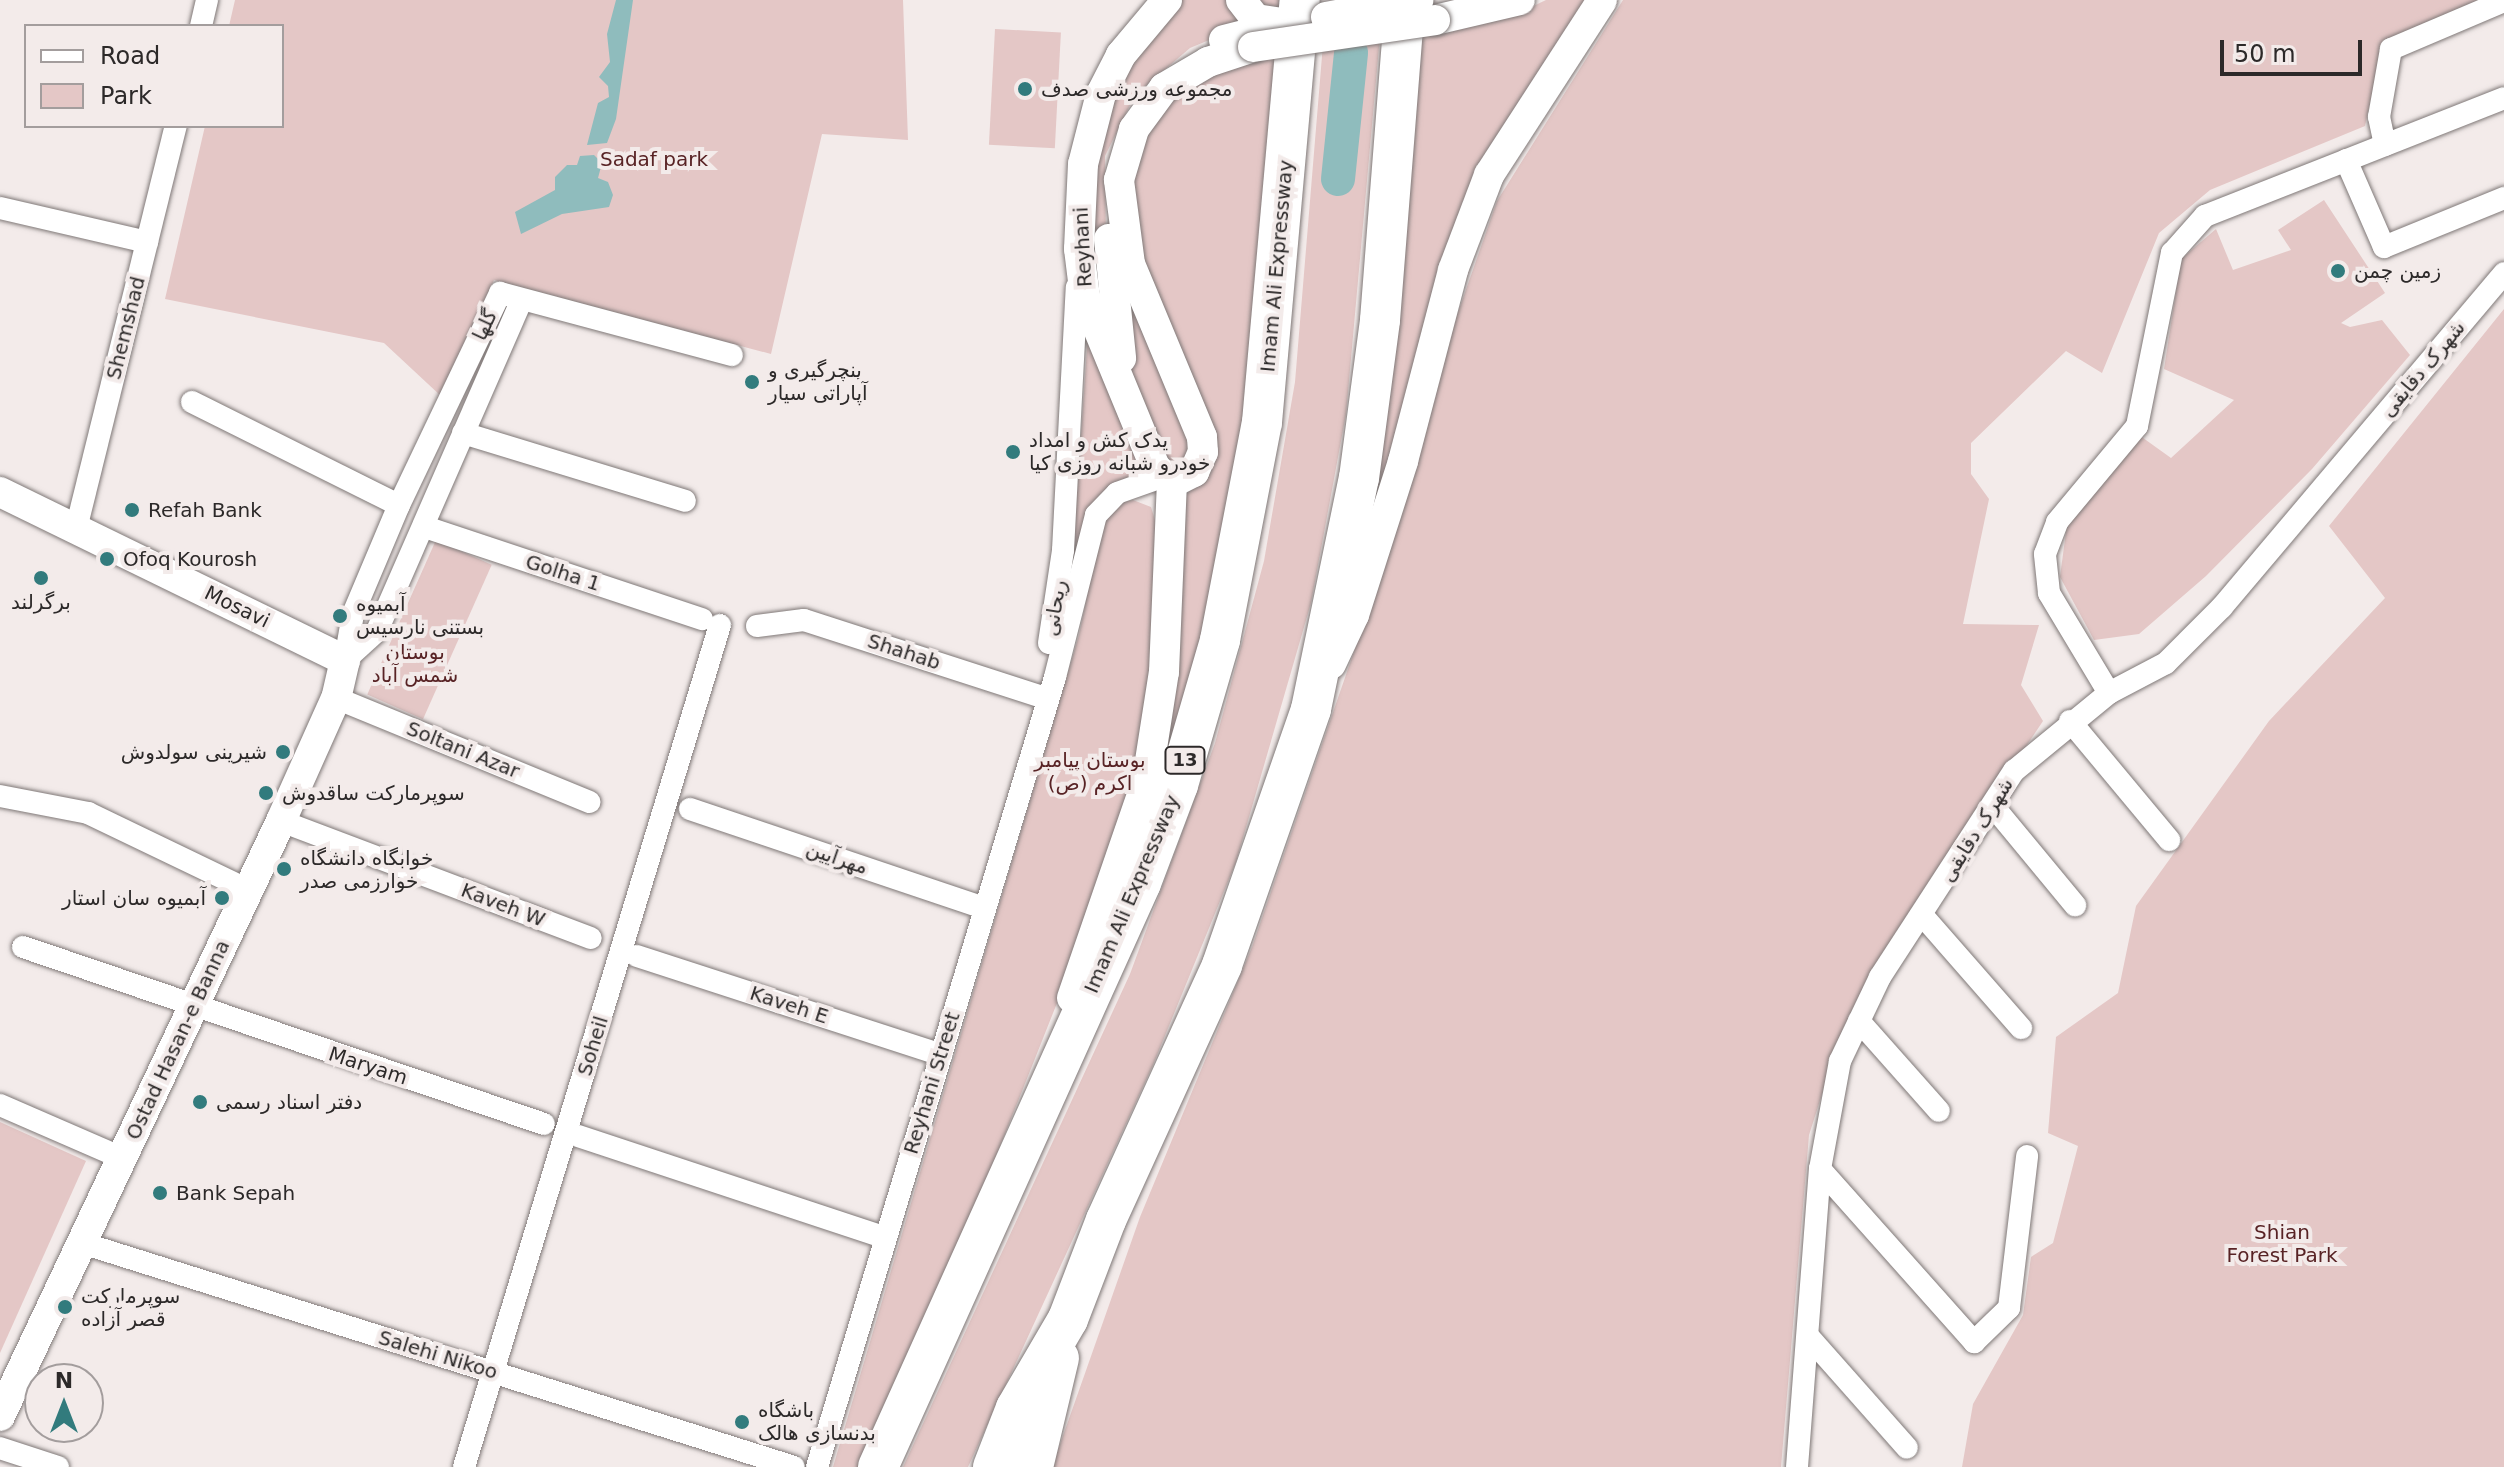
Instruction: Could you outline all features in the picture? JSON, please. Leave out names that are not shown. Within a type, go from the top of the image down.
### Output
[{"type":"highway","points":[[1033,1467],[1068,1319],[1106,1220],[1222,965],[1311,709],[1359,478],[1420,7]]},
{"type":"highway","name":"Imam Ali Expressway","points":[[878,1467],[1141,883],[1178,785],[1220,640],[1262,422],[1294,12]]},
{"type":"highway","points":[[993,1467],[1016,1408],[1068,1319]]},
{"type":"main road","name":"Reyhani","points":[[1167,0],[1121,55],[1101,94],[1083,164],[1079,249],[1085,297],[1167,480]]},
{"type":"main road","points":[[1241,0],[1256,19],[1294,12],[1520,0]]},
{"type":"main road","points":[[1311,709],[1354,615],[1403,461],[1453,270],[1489,175],[1602,0]]},
{"type":"main road","name":"ریحانی","points":[[1167,480],[1194,472],[1203,452],[1202,437],[1130,264],[1119,180],[1134,129],[1164,88],[1208,62],[1253,47],[1420,7]]},
{"type":"main road","points":[[1127,394],[1105,207],[1119,132],[1137,100],[1192,55],[1213,43],[1294,12]]},
{"type":"main road","points":[[1034,1120],[1147,780],[1164,672],[1167,480]]},
{"type":"main road","name":"Mosavi","points":[[0,492],[345,660]]},
{"type":"main road","name":"Ostad Hasan-e Banna","points":[[0,1416],[281,821],[336,698],[345,660]]},
{"type":"street","points":[[201,24],[207,0]]},
{"type":"street","points":[[2385,145],[2379,117],[2391,49],[2504,1]]},
{"type":"street","points":[[2109,693],[2049,593],[2045,554],[2057,522],[2137,426],[2172,253],[2205,216],[2504,98]]},
{"type":"street","name":"Shemshad","points":[[76,529],[176,128]]},
{"type":"street","points":[[2346,160],[2384,247],[2504,198]]},
{"type":"street","points":[[0,208],[147,242]]},
{"type":"street","name":"ریحانی","points":[[1048,699],[1043,674],[1063,550],[1079,249]]},
{"type":"street","name":"شهرک دقایقی","points":[[1797,1467],[1820,1169],[1840,1061],[1880,977],[1923,916],[2014,771],[2070,721],[2109,693],[2166,663],[2222,607],[2504,273]]},
{"type":"street","name":"گلها","points":[[500,293],[521,301],[377,631],[345,660],[353,614],[399,505],[500,293]]},
{"type":"street","points":[[521,301],[732,355]]},
{"type":"street","points":[[192,402],[399,505]]},
{"type":"street","points":[[463,433],[685,501]]},
{"type":"street","name":"ریحانی","points":[[1048,699],[1096,515],[1117,493],[1167,480]]},
{"type":"street","name":"Golha 1","points":[[425,527],[711,622]]},
{"type":"street","name":"Shahab","points":[[757,626],[804,620],[1048,699]]},
{"type":"street","name":"Soheil","points":[[464,1467],[711,622]]},
{"type":"street","name":"Soltani Azar","points":[[336,698],[590,802]]},
{"type":"street","name":"Reyhani Street","points":[[817,1467],[1048,699]]},
{"type":"street","points":[[2070,721],[2169,840]]},
{"type":"street","points":[[0,796],[88,813],[248,890]]},
{"type":"street","points":[[1993,806],[2075,905]]},
{"type":"street","name":"مهرآیین","points":[[690,809],[985,908]]},
{"type":"street","name":"Kaveh W","points":[[281,821],[591,938]]},
{"type":"street","points":[[1923,916],[2021,1028]]},
{"type":"street","name":"Maryam","points":[[23,947],[192,1008],[544,1124]]},
{"type":"street","name":"Kaveh E","points":[[637,956],[941,1055]]},
{"type":"street","points":[[1859,1021],[1939,1111]]},
{"type":"street","points":[[0,1105],[122,1158]]},
{"type":"street","points":[[578,1136],[886,1238]]},
{"type":"street","points":[[1820,1169],[1974,1342],[2009,1308],[2027,1156]]},
{"type":"street","name":"Salehi Nikoo","points":[[82,1243],[794,1467]]},
{"type":"street","points":[[1808,1336],[1907,1448]]},
{"type":"street","points":[[0,1448],[58,1467]]},
{"type":"green space","name":"Sadaf park","points":[[235,0],[903,0],[908,140],[822,134],[771,354],[494,280],[442,397],[384,343],[165,299],[205,128],[284,128],[284,24],[229,24]]},
{"type":"green space","points":[[1177,0],[1287,0],[1248,405],[1222,553],[1179,722],[1142,826],[1183,497],[1204,477],[1140,271],[1128,191],[1145,127],[1226,33],[1190,48],[1135,95],[1105,156],[1107,337],[1088,222],[1110,94]]},
{"type":"green space","points":[[1546,0],[1585,0],[1540,71],[1346,616],[1391,392],[1418,34],[1523,11]]},
{"type":"green space","points":[[1623,0],[2478,0],[2382,48],[2365,126],[2210,190],[2159,233],[2102,373],[2066,351],[1971,443],[1971,474],[1989,499],[1963,624],[2039,625],[2021,685],[2043,721],[1898,938],[1840,1038],[1809,1135],[1781,1467],[1052,1467],[1140,1217],[1252,947],[1368,611],[1448,341],[1497,201]]},
{"type":"green space","name":"مجموعه ورزشی صدف","points":[[995,29],[1061,32],[1055,148],[989,145]]},
{"type":"green space","points":[[1380,36],[1346,414],[1311,603],[1236,862],[1153,1065],[968,1467],[903,1467],[1130,974],[1215,743],[1264,561],[1295,382],[1323,44]]},
{"type":"green space","points":[[2324,200],[2385,293],[2341,323],[2350,327],[2382,320],[2410,355],[2312,469],[2206,576],[2139,634],[2094,640],[2060,577],[2071,494],[2125,425],[2171,458],[2234,400],[2164,369],[2181,259],[2216,229],[2233,270],[2291,250],[2278,230]]},
{"type":"green space","points":[[1116,263],[1194,442],[1184,463],[1176,466],[1169,464],[1132,374]]},
{"type":"green space","name":"Shian Forest Park","points":[[2504,309],[2504,1467],[1962,1467],[1973,1404],[2023,1315],[2031,1257],[2053,1243],[2078,1146],[2048,1133],[2056,1037],[2118,993],[2136,906],[2269,721],[2385,598],[2329,526]]},
{"type":"green space","points":[[1089,319],[1144,473],[1127,479],[1072,565]]},
{"type":"green space","name":"بوستان پیامبر اکرم (ص)","points":[[1133,500],[1151,507],[1158,530],[1153,706],[1100,895],[952,1267],[859,1467],[833,1467],[1079,635],[1103,517],[1118,503]]},
{"type":"green space","name":"بوستان شمس آباد","points":[[436,540],[492,565],[423,719],[367,694]]},
{"type":"green space","points":[[0,1122],[86,1161],[0,1353]]},
{"type":"water","points":[[616,0],[633,0],[616,119],[607,143],[587,145],[598,103],[609,97],[608,86],[599,77],[610,62],[607,34]]},
{"type":"water","points":[[594,155],[602,163],[598,178],[608,182],[613,195],[609,207],[562,214],[521,234],[515,212],[555,190],[555,177],[567,165],[577,165],[580,156]]},
{"type":"waterway","points":[[1338,179],[1351,53]]},
{"type":"place","name":"مجموعه ورزشی صدف","points":[[1025,89]]},
{"type":"place","name":"زمین چمن","points":[[2338,271]]},
{"type":"place","name":"پنچرگیری و آپاراتی سیار","points":[[752,382]]},
{"type":"place","name":"یدک کش و امداد خودرو شبانه روزی کیا","points":[[1013,452]]},
{"type":"place","name":"Refah Bank","points":[[132,510]]},
{"type":"place","name":"Ofoq Kourosh","points":[[107,559]]},
{"type":"place","name":"برگرلند","points":[[41,578]]},
{"type":"place","name":"آبمیوه بستنی نارسیس","points":[[340,616]]},
{"type":"place","name":"شیرینی سولدوش","points":[[283,752]]},
{"type":"place","name":"سوپرمارکت ساقدوش","points":[[266,793]]},
{"type":"place","name":"خوابگاه دانشگاه خوارزمی صدر","points":[[284,869]]},
{"type":"place","name":"آبمیوه سان استار","points":[[222,898]]},
{"type":"place","name":"دفتر اسناد رسمی","points":[[200,1102]]},
{"type":"place","name":"Bank Sepah","points":[[160,1193]]},
{"type":"place","name":"سوپرمارکت قصر آزاده","points":[[65,1307]]},
{"type":"place","name":"باشگاه بدنسازی هالک","points":[[742,1422]]}]
